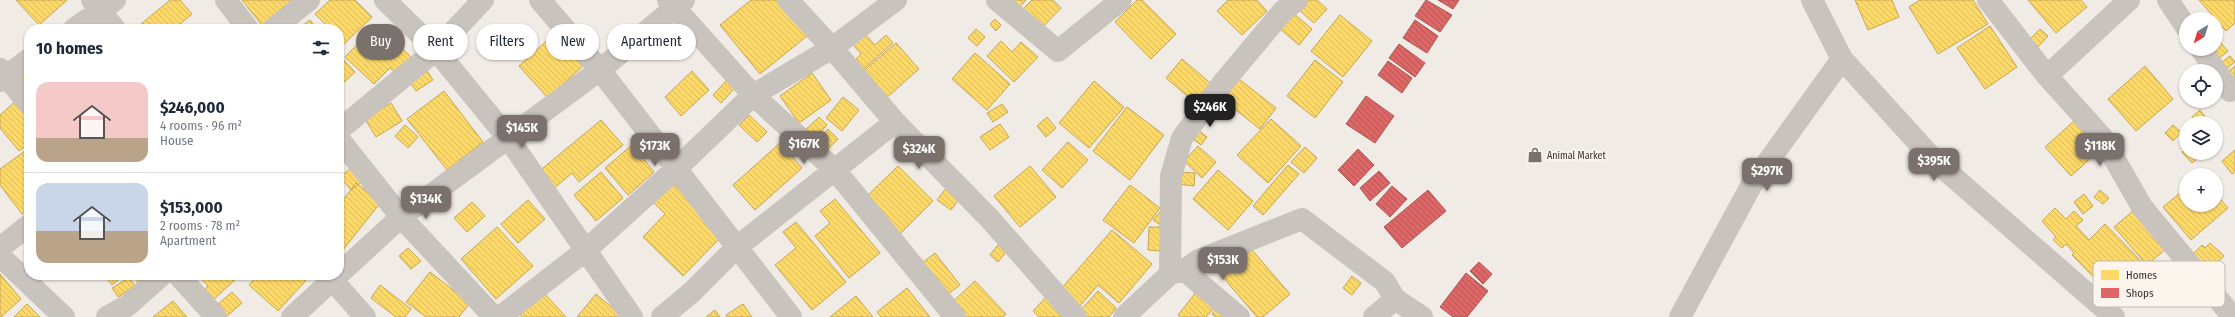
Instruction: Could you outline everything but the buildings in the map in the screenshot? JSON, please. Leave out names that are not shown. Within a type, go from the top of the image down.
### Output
[{"type":"street","points":[[226,0],[244,24]]},
{"type":"street","points":[[279,24],[309,0]]},
{"type":"street","points":[[385,0],[413,27]]},
{"type":"street","points":[[460,24],[482,0]]},
{"type":"street","points":[[540,0],[600,70],[791,317]]},
{"type":"street","points":[[788,0],[832,48],[895,122],[990,219],[1076,317]]},
{"type":"street","points":[[500,317],[586,250],[677,168],[753,95],[832,48],[896,0]]},
{"type":"street","points":[[997,0],[1058,51],[1121,0]]},
{"type":"street","points":[[1812,0],[1842,59],[1935,161],[2093,299]]},
{"type":"street","points":[[1988,0],[2047,76],[2102,137],[2142,207],[2187,261]]},
{"type":"street","points":[[2047,76],[2129,0]]},
{"type":"street","points":[[2168,0],[2179,16]]},
{"type":"street","points":[[80,24],[103,3],[113,24]]},
{"type":"street","points":[[344,267],[401,217],[600,70],[676,3],[753,95],[835,170],[956,317]]},
{"type":"street","points":[[1177,272],[1171,176],[1182,138],[1284,4]]},
{"type":"street","points":[[2206,56],[2233,93]]},
{"type":"street","points":[[1680,317],[1752,184],[1842,59]]},
{"type":"street","points":[[344,126],[424,60]]},
{"type":"street","points":[[444,60],[508,138],[632,317]]},
{"type":"street","points":[[24,62],[2,75],[24,99]]},
{"type":"street","points":[[662,317],[692,292],[737,247],[895,122]]},
{"type":"street","points":[[344,145],[401,217],[494,317]]},
{"type":"street","points":[[1124,317],[1177,272],[1199,260],[1302,219],[1385,282],[1395,298],[1422,317]]},
{"type":"street","points":[[0,248],[24,229]]},
{"type":"street","points":[[0,256],[24,279]]},
{"type":"street","points":[[1177,272],[1240,317]]},
{"type":"street","points":[[25,280],[64,317]]},
{"type":"street","points":[[107,317],[127,306],[156,280]]},
{"type":"street","points":[[183,280],[216,317]]},
{"type":"street","points":[[292,317],[329,280]]},
{"type":"street","points":[[333,280],[365,317]]},
{"type":"street","points":[[1374,317],[1395,298]]},
{"type":"street","points":[[2103,307],[2114,317]]},
{"type":"street","points":[[2225,307],[2233,317]]},
{"type":"place","name":"Animal Market","points":[[1535,155]]}]
